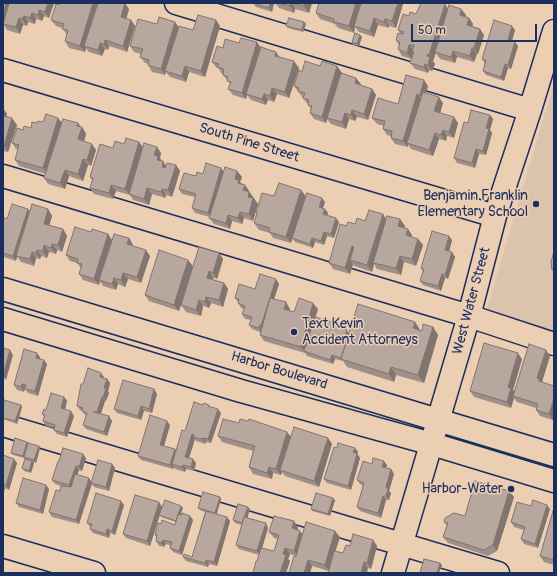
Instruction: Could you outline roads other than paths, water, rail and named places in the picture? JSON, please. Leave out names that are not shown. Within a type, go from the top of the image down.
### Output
[{"type":"street","points":[[176,3],[530,110]]},
{"type":"street","name":"West Water Street","points":[[393,573],[440,420],[495,216],[554,31]]},
{"type":"street","name":"South Pine Street","points":[[3,70],[495,216]]},
{"type":"street","points":[[3,176],[469,316],[554,344]]},
{"type":"street","name":"Harbor Boulevard","points":[[3,289],[554,455]]},
{"type":"street","name":"Harbor Boulevard","points":[[3,320],[241,391],[432,444],[554,481]]},
{"type":"street","points":[[3,425],[498,573]]},
{"type":"street","points":[[3,546],[94,573]]},
{"type":"place","name":"Benjamin Franklin Elementary School","points":[[536,204]]},
{"type":"place","name":"Text Kevin Accident Attorneys","points":[[294,332]]},
{"type":"place","name":"Harbor-Water","points":[[511,489]]}]
